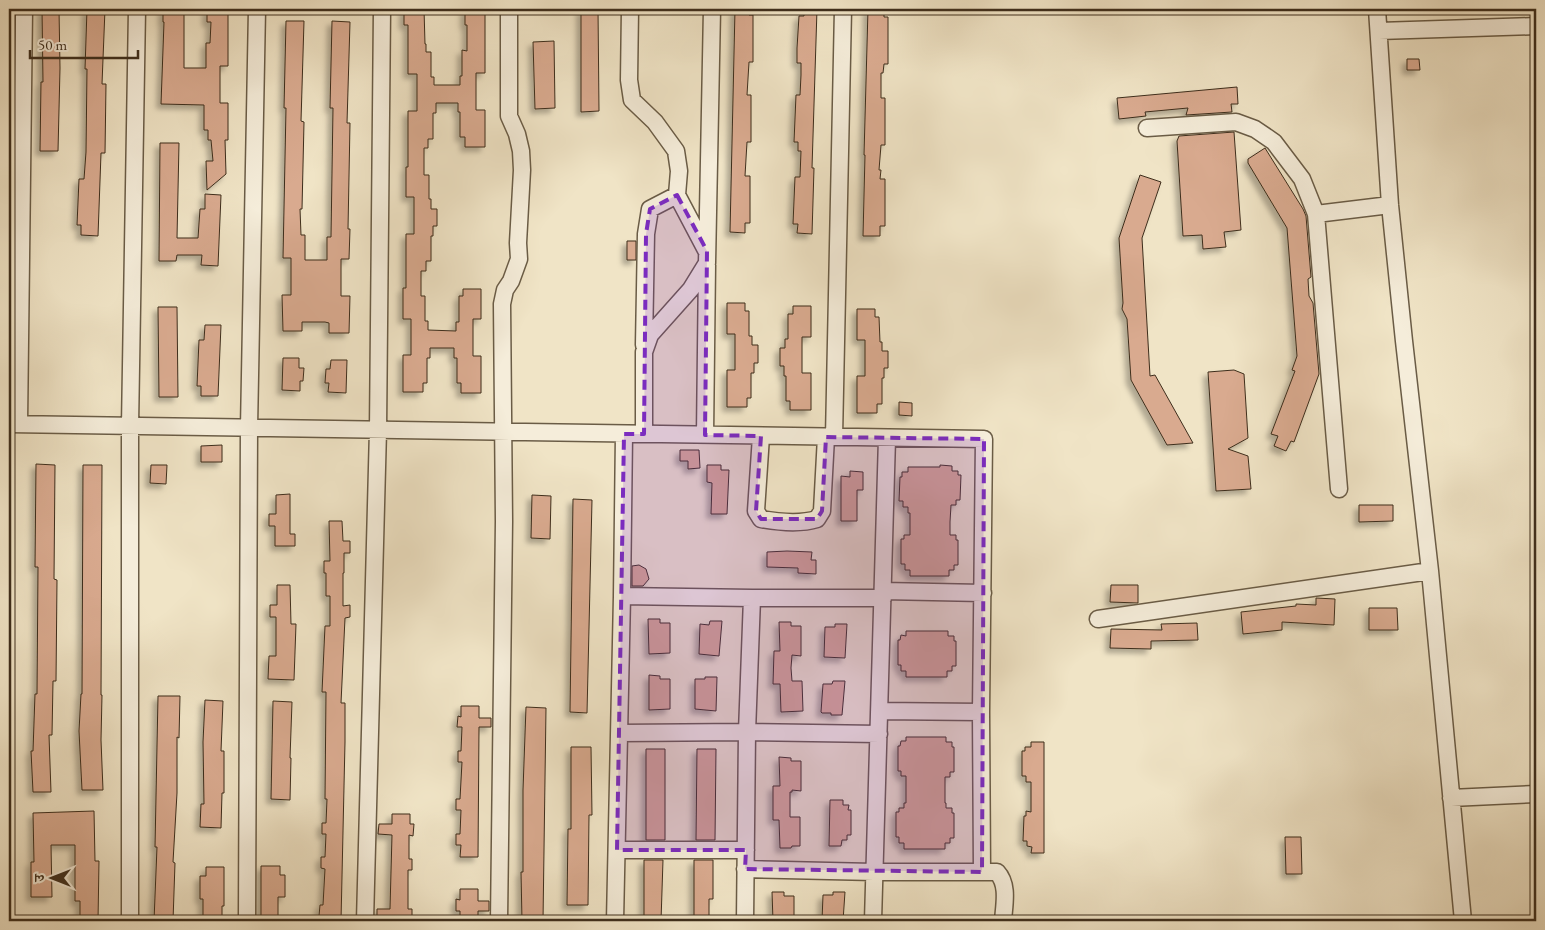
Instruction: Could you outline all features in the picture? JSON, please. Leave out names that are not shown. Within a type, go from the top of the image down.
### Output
[{"type":"street","points":[[24,9],[14,424],[984,440],[981,712],[982,872]]},
{"type":"street","points":[[130,921],[130,426],[137,9]]},
{"type":"street","points":[[247,921],[249,428],[257,9]]},
{"type":"street","points":[[365,921],[378,430],[382,9]]},
{"type":"street","points":[[499,921],[504,521],[502,304],[505,290],[519,259],[518,242],[522,170],[521,151],[517,134],[509,116],[508,9]]},
{"type":"street","points":[[630,9],[629,80],[632,100],[655,122],[676,151],[678,171],[677,194],[707,257]]},
{"type":"street","points":[[705,435],[712,9]]},
{"type":"street","points":[[761,436],[756,511],[761,519],[772,521],[809,521],[818,518],[822,511],[830,437],[843,9]]},
{"type":"street","points":[[1376,9],[1390,206],[1430,571],[1463,921]]},
{"type":"street","points":[[1379,31],[1536,26]]},
{"type":"street","points":[[1147,128],[1236,122],[1255,129],[1274,142],[1302,179],[1316,214],[1339,489]]},
{"type":"street","points":[[644,434],[646,234],[650,209],[677,194]]},
{"type":"street","points":[[1316,214],[1390,206]]},
{"type":"street","points":[[644,352],[650,335],[691,289],[707,257]]},
{"type":"street","points":[[615,921],[620,733],[624,434]]},
{"type":"street","points":[[873,921],[887,438]]},
{"type":"street","points":[[1098,619],[1430,571]]},
{"type":"street","points":[[622,596],[752,598],[983,593]]},
{"type":"street","points":[[745,921],[747,732],[752,598]]},
{"type":"street","points":[[879,711],[981,712]]},
{"type":"street","points":[[620,733],[878,734]]},
{"type":"street","points":[[1451,798],[1536,794]]},
{"type":"street","points":[[617,850],[746,850]]},
{"type":"street","points":[[745,869],[997,872],[1005,886],[1003,921]]},
{"type":"highlighted area","points":[[677,195],[707,251],[705,435],[761,436],[756,511],[761,519],[817,519],[822,511],[826,437],[984,439],[982,872],[745,869],[746,850],[617,850],[624,434],[644,434],[646,234],[650,209]]},
{"type":"building","points":[[42,9],[59,9],[58,151],[40,151],[41,82],[43,82]]},
{"type":"building","points":[[87,9],[105,9],[102,84],[106,84],[105,153],[101,153],[98,236],[81,235],[81,225],[77,225],[79,179],[84,179],[86,152],[87,69],[85,69]]},
{"type":"building","points":[[163,9],[184,9],[184,68],[206,68],[206,43],[210,43],[211,22],[207,22],[207,9],[228,9],[228,66],[220,66],[220,103],[228,103],[228,140],[225,140],[226,174],[207,190],[206,161],[213,161],[211,140],[208,140],[208,130],[204,130],[204,105],[161,104]]},
{"type":"building","points":[[404,9],[424,9],[426,52],[431,52],[431,77],[434,77],[434,85],[460,85],[462,50],[467,51],[465,9],[485,9],[485,73],[476,73],[476,110],[485,110],[485,147],[465,147],[465,137],[460,137],[458,103],[436,103],[436,113],[433,113],[433,139],[428,139],[428,148],[424,148],[424,175],[429,175],[429,199],[431,199],[431,209],[437,209],[437,226],[433,226],[433,236],[431,236],[431,261],[426,261],[426,271],[421,271],[421,296],[425,296],[425,321],[428,321],[428,330],[456,331],[456,322],[459,322],[459,296],[463,296],[463,289],[481,289],[481,319],[473,319],[473,356],[481,356],[481,393],[461,393],[461,383],[457,383],[457,358],[454,358],[454,348],[430,348],[430,358],[427,358],[427,383],[423,383],[423,392],[403,392],[403,355],[411,355],[411,319],[403,319],[403,288],[406,288],[406,234],[414,234],[414,197],[406,197],[408,111],[417,111],[417,74],[408,74],[408,25],[404,25]]},
{"type":"building","points":[[581,9],[598,9],[599,111],[581,112]]},
{"type":"building","points":[[735,9],[749,9],[749,15],[753,15],[753,62],[749,62],[747,95],[751,95],[751,142],[747,142],[745,176],[750,176],[750,223],[745,223],[745,233],[730,232]]},
{"type":"building","points":[[804,9],[817,9],[812,234],[797,233],[798,224],[793,224],[795,177],[800,177],[801,151],[798,151],[798,142],[794,142],[796,95],[800,95],[801,75],[801,63],[797,63],[797,48],[799,16],[804,16]]},
{"type":"building","points":[[868,9],[884,9],[884,17],[888,17],[888,64],[884,64],[883,73],[881,73],[881,98],[885,98],[885,145],[881,145],[879,170],[881,170],[880,179],[885,179],[885,226],[880,226],[880,236],[863,236]]},
{"type":"building","points":[[286,21],[304,21],[301,121],[304,122],[302,209],[300,209],[301,235],[305,235],[305,260],[327,260],[327,237],[331,237],[333,108],[330,108],[332,21],[350,22],[347,123],[350,123],[349,259],[341,259],[341,296],[350,296],[349,333],[329,333],[329,323],[325,322],[302,322],[302,331],[283,331],[282,295],[291,295],[291,258],[283,258]]},
{"type":"building","points":[[554,41],[555,108],[535,109],[533,42]]},
{"type":"building","points":[[1407,59],[1419,59],[1420,70],[1407,70]]},
{"type":"building","points":[[1237,87],[1238,104],[1231,104],[1232,112],[1186,115],[1188,108],[1145,112],[1146,116],[1119,119],[1117,98]]},
{"type":"building","points":[[1234,132],[1241,230],[1224,232],[1226,247],[1203,249],[1202,235],[1183,236],[1177,141],[1179,136]]},
{"type":"building","points":[[160,143],[179,143],[177,238],[198,238],[200,209],[205,209],[205,194],[221,195],[218,266],[201,265],[202,255],[177,255],[176,261],[159,261]]},
{"type":"building","points":[[1265,148],[1306,216],[1311,277],[1308,279],[1309,296],[1313,303],[1319,374],[1294,442],[1291,441],[1286,451],[1274,446],[1278,436],[1271,434],[1295,371],[1292,370],[1297,356],[1287,228],[1248,163],[1248,159]]},
{"type":"building","points":[[1140,175],[1161,182],[1142,238],[1150,376],[1155,375],[1193,443],[1167,445],[1131,380],[1127,319],[1122,309],[1119,238]]},
{"type":"building","points":[[627,241],[636,241],[636,260],[627,260]]},
{"type":"building","points":[[727,303],[745,303],[745,311],[749,311],[749,336],[752,336],[752,345],[758,345],[758,363],[754,363],[754,373],[751,373],[751,398],[747,398],[747,407],[727,407],[727,370],[735,370],[735,334],[727,334]]},
{"type":"building","points":[[793,306],[811,306],[811,337],[802,337],[802,373],[811,373],[811,410],[790,410],[790,401],[786,401],[786,376],[784,376],[784,366],[780,366],[780,348],[785,348],[785,339],[788,339],[788,314],[793,314]]},
{"type":"building","points":[[158,307],[177,307],[178,397],[159,397]]},
{"type":"building","points":[[857,309],[875,309],[875,317],[879,317],[882,351],[888,351],[888,368],[884,368],[884,378],[882,378],[882,404],[877,404],[877,413],[857,413],[857,376],[865,376],[865,340],[857,340]]},
{"type":"building","points":[[205,325],[221,325],[218,396],[201,396],[201,386],[197,386],[199,340],[204,340]]},
{"type":"building","points":[[283,358],[299,358],[299,368],[304,368],[303,381],[300,381],[300,391],[282,390]]},
{"type":"building","points":[[331,360],[347,360],[346,393],[328,392],[329,383],[325,383],[326,369],[330,369]]},
{"type":"building","points":[[1234,370],[1244,374],[1248,438],[1228,449],[1248,456],[1251,489],[1216,491],[1208,372]]},
{"type":"building","points":[[899,402],[912,403],[912,416],[899,415]]},
{"type":"building","points":[[222,445],[222,462],[201,462],[201,446]]},
{"type":"building","points":[[680,450],[699,450],[700,468],[688,469],[688,461],[680,461]]},
{"type":"building","points":[[36,464],[55,465],[54,579],[57,580],[56,681],[53,681],[52,735],[49,735],[51,792],[33,792],[31,751],[33,751],[35,694],[37,694],[38,567],[35,567]]},
{"type":"building","points":[[83,465],[102,465],[101,740],[103,790],[82,790],[79,731],[82,694]]},
{"type":"building","points":[[151,465],[167,465],[166,484],[150,483]]},
{"type":"building","points":[[707,465],[721,465],[721,470],[729,470],[727,514],[711,514],[712,483],[707,482]]},
{"type":"building","points":[[940,465],[952,466],[952,471],[958,471],[958,475],[961,475],[960,500],[956,500],[956,505],[951,505],[950,522],[950,535],[956,535],[956,540],[958,540],[958,565],[954,565],[954,570],[949,570],[949,576],[910,576],[910,570],[905,570],[905,564],[901,564],[901,539],[904,539],[904,535],[910,535],[910,513],[908,513],[908,507],[903,507],[903,501],[899,501],[900,477],[902,477],[902,472],[908,472],[908,467],[940,467]]},
{"type":"building","points":[[850,471],[863,472],[863,490],[857,490],[857,521],[841,521],[841,476],[850,477]]},
{"type":"building","points":[[290,494],[290,534],[295,534],[295,546],[275,546],[275,526],[269,526],[269,514],[276,514],[276,495]]},
{"type":"building","points":[[532,495],[551,496],[550,539],[531,538]]},
{"type":"building","points":[[573,499],[592,500],[587,713],[570,712]]},
{"type":"building","points":[[1359,505],[1393,505],[1393,521],[1359,522]]},
{"type":"building","points":[[329,521],[342,521],[343,541],[350,541],[350,553],[344,553],[343,573],[343,606],[350,605],[350,617],[345,618],[341,703],[345,703],[345,742],[341,921],[323,921],[324,916],[319,916],[320,905],[323,905],[325,869],[321,868],[321,857],[325,857],[326,834],[322,834],[322,823],[326,823],[327,799],[325,799],[326,692],[322,692],[325,626],[330,626],[330,596],[326,596],[326,573],[324,573],[324,561],[330,561]]},
{"type":"building","points":[[767,552],[812,552],[811,560],[816,560],[816,574],[798,573],[798,568],[767,567]]},
{"type":"building","points":[[639,565],[646,569],[649,579],[643,586],[632,586],[632,566]]},
{"type":"building","points":[[277,585],[290,585],[291,624],[296,624],[294,680],[268,679],[269,656],[276,656],[276,617],[270,617],[270,605],[277,605]]},
{"type":"building","points":[[1111,585],[1138,585],[1138,603],[1110,602]]},
{"type":"building","points":[[1316,598],[1335,599],[1334,625],[1282,622],[1282,630],[1243,634],[1241,612],[1296,606],[1296,604],[1316,605]]},
{"type":"building","points":[[1369,608],[1397,608],[1398,630],[1369,630]]},
{"type":"building","points":[[648,619],[660,619],[660,623],[670,623],[670,653],[649,654]]},
{"type":"building","points":[[710,621],[722,621],[719,656],[699,654],[700,624],[709,625]]},
{"type":"building","points":[[779,622],[791,622],[791,626],[801,626],[801,656],[792,655],[791,668],[792,681],[802,681],[803,711],[781,712],[780,684],[773,684],[774,651],[780,651]]},
{"type":"building","points":[[1197,623],[1198,640],[1151,641],[1151,649],[1110,648],[1111,629],[1162,630],[1161,624]]},
{"type":"building","points":[[835,624],[847,624],[845,658],[824,657],[825,627],[835,627]]},
{"type":"building","points":[[906,631],[948,631],[948,636],[954,636],[954,641],[956,641],[956,666],[952,666],[952,671],[947,671],[947,677],[906,677],[906,671],[901,671],[901,665],[898,665],[898,640],[900,640],[901,635],[906,636]]},
{"type":"building","points":[[649,675],[660,676],[660,679],[670,679],[670,709],[649,710]]},
{"type":"building","points":[[705,677],[717,677],[716,711],[695,709],[695,679],[705,679]]},
{"type":"building","points":[[833,681],[845,681],[842,715],[831,715],[831,713],[821,712],[823,684],[832,684]]},
{"type":"building","points":[[158,696],[180,696],[173,862],[175,863],[173,921],[154,921],[157,847],[155,847]]},
{"type":"building","points":[[205,700],[223,701],[221,751],[224,751],[224,793],[222,793],[221,828],[200,827],[201,804],[204,804],[203,742]]},
{"type":"building","points":[[273,701],[292,702],[290,800],[271,799]]},
{"type":"building","points":[[461,706],[479,706],[479,718],[491,718],[491,727],[479,727],[478,857],[460,857],[461,845],[456,845],[456,834],[460,834],[461,810],[456,810],[456,799],[460,799],[462,762],[458,762],[458,751],[461,751],[462,727],[457,727],[458,716],[461,717]]},
{"type":"building","points":[[526,707],[546,708],[543,921],[522,921],[521,872],[523,872]]},
{"type":"building","points":[[906,737],[946,737],[946,742],[952,742],[952,747],[954,747],[954,772],[950,772],[950,777],[945,777],[945,803],[946,808],[952,808],[952,813],[954,813],[954,838],[950,838],[950,843],[945,843],[945,849],[904,849],[904,843],[899,843],[899,837],[896,837],[896,812],[899,812],[899,808],[904,808],[904,803],[906,803],[906,776],[901,776],[901,771],[898,771],[898,746],[900,746],[901,741],[906,741]]},
{"type":"building","points":[[1031,742],[1044,742],[1044,853],[1031,853],[1032,847],[1027,846],[1027,841],[1023,841],[1024,816],[1026,816],[1026,811],[1031,812],[1031,782],[1026,782],[1026,776],[1022,776],[1022,751],[1025,751],[1025,747],[1031,747]]},
{"type":"building","points":[[571,747],[591,747],[592,815],[589,815],[588,905],[567,905],[568,829],[571,829]]},
{"type":"building","points":[[646,749],[665,749],[665,840],[646,840]]},
{"type":"building","points":[[697,749],[716,749],[715,840],[696,840]]},
{"type":"building","points":[[779,757],[791,758],[791,761],[801,761],[801,791],[792,790],[790,792],[790,817],[800,817],[800,846],[792,846],[791,848],[780,848],[779,820],[773,820],[773,786],[780,786]]},
{"type":"building","points":[[830,800],[843,800],[843,805],[849,805],[848,810],[851,810],[851,835],[847,835],[847,840],[842,840],[841,846],[829,846]]},
{"type":"building","points":[[94,811],[95,861],[99,861],[98,921],[80,921],[80,901],[75,901],[75,845],[51,845],[52,897],[31,897],[31,862],[34,862],[33,813]]},
{"type":"building","points":[[392,814],[410,814],[410,824],[414,824],[413,836],[409,835],[409,859],[412,859],[412,870],[408,870],[408,909],[412,909],[412,920],[408,921],[390,921],[390,919],[377,918],[377,909],[390,909],[392,835],[378,834],[379,824],[392,824]]},
{"type":"building","points":[[1285,837],[1301,837],[1302,874],[1286,874]]},
{"type":"building","points":[[644,860],[663,860],[661,921],[644,921]]},
{"type":"building","points":[[694,860],[713,860],[713,899],[709,899],[709,921],[694,921]]},
{"type":"building","points":[[261,866],[280,866],[280,875],[285,875],[285,897],[278,897],[278,921],[261,921]]},
{"type":"building","points":[[206,867],[224,867],[222,921],[203,921],[203,899],[200,899],[200,876],[206,876]]},
{"type":"building","points":[[460,889],[478,889],[478,901],[489,901],[489,911],[478,911],[478,921],[460,921],[460,911],[456,911],[456,899],[460,900]]},
{"type":"building","points":[[772,892],[784,892],[784,896],[794,896],[794,921],[773,921]]},
{"type":"building","points":[[833,892],[845,892],[843,921],[822,921],[823,895],[833,895]]}]
